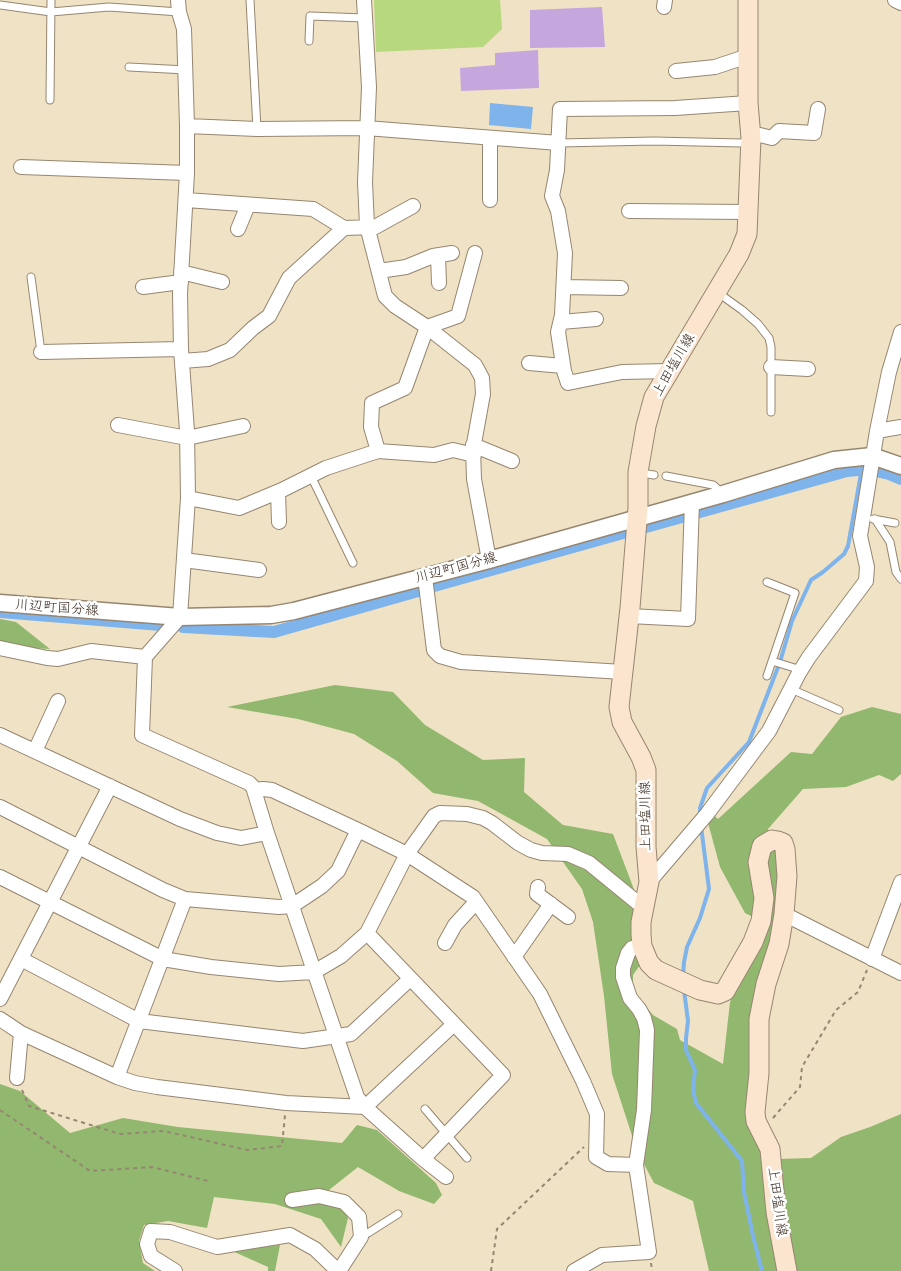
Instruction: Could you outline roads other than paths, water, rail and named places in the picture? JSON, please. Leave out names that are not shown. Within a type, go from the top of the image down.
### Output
[{"type":"main road","name":"上田塩川線","points":[[748,0],[750,138],[747,234],[740,254],[654,397],[646,426],[646,474],[637,518],[619,707],[622,722],[646,770],[646,848],[649,882],[641,922],[642,946],[649,963],[656,970],[705,992],[718,994],[725,991],[753,942],[761,920],[764,898],[758,862],[759,853],[762,846],[772,840],[783,843],[786,855],[784,914],[779,944],[766,984],[759,1020],[759,1073],[755,1112],[756,1121],[770,1148],[776,1212],[787,1271]]},
{"type":"street","points":[[364,0],[369,87],[366,128],[365,210],[367,226],[385,296],[395,306],[427,327],[475,365],[482,378],[483,394],[474,450],[474,479],[489,560]]},
{"type":"street","points":[[895,0],[901,3]]},
{"type":"street","points":[[179,6],[184,29],[188,126],[181,277],[188,498],[180,617],[145,657],[142,735],[248,783],[255,790],[267,833],[357,1097],[365,1107],[446,1177]]},
{"type":"street","points":[[676,71],[715,67],[748,56]]},
{"type":"street","points":[[669,372],[622,372],[568,384],[558,332],[561,322],[565,253],[558,211],[552,196],[557,170],[560,109],[675,108],[748,102]]},
{"type":"street","points":[[750,138],[760,135],[772,138],[779,131],[814,134],[818,109]]},
{"type":"street","points":[[188,126],[257,129],[366,128],[559,143]]},
{"type":"street","points":[[490,138],[490,200]]},
{"type":"street","points":[[21,167],[187,172]]},
{"type":"street","points":[[186,200],[313,209],[344,228],[374,226],[413,206]]},
{"type":"street","points":[[238,228],[248,205]]},
{"type":"street","points":[[629,211],[747,212]]},
{"type":"street","points":[[41,352],[182,355],[208,359],[230,350],[268,316],[289,278],[344,228]]},
{"type":"street","points":[[379,271],[406,267],[452,253]]},
{"type":"street","points":[[427,327],[458,316],[475,253]]},
{"type":"street","points":[[438,256],[439,283]]},
{"type":"street","points":[[143,287],[181,277],[222,282]]},
{"type":"street","points":[[564,287],[621,288]]},
{"type":"street","points":[[561,322],[596,319]]},
{"type":"street","points":[[378,451],[372,427],[372,403],[405,388],[427,327]]},
{"type":"street","points":[[649,882],[703,818],[769,731],[791,689],[794,668],[866,581],[867,567],[860,536],[869,519],[870,465],[889,372],[901,332]]},
{"type":"street","points":[[529,363],[564,366]]},
{"type":"street","points":[[771,367],[808,369]]},
{"type":"street","points":[[118,425],[187,438],[243,426]]},
{"type":"street","points":[[877,430],[901,427]]},
{"type":"street","points":[[188,498],[239,508],[278,492],[326,468],[378,451],[434,455],[453,450],[474,450],[512,461]]},
{"type":"street","name":"川辺町国分線","points":[[0,603],[180,617],[271,615],[294,611],[489,560],[723,494],[834,460],[870,465],[901,466]]},
{"type":"street","points":[[278,492],[279,522]]},
{"type":"street","points":[[629,616],[688,619],[692,502]]},
{"type":"street","points":[[184,560],[259,570]]},
{"type":"street","points":[[425,577],[434,650],[440,656],[461,662],[623,672]]},
{"type":"street","points":[[0,648],[58,659],[91,651],[145,657]]},
{"type":"street","points":[[35,751],[58,701]]},
{"type":"street","points":[[0,735],[180,819],[217,833],[241,838],[267,833]]},
{"type":"street","points":[[0,1000],[110,786]]},
{"type":"street","points":[[255,790],[272,790],[407,854],[473,897],[540,994],[583,1081],[597,1114],[596,1157],[608,1164],[636,1165]]},
{"type":"street","points":[[0,807],[163,890],[185,898],[279,907],[292,906],[322,886],[338,871],[358,830]]},
{"type":"street","points":[[0,877],[163,959],[211,967],[279,974],[314,972],[341,956],[366,933],[407,854],[434,816],[440,813],[467,814],[487,821],[531,850],[542,853],[568,854],[589,863],[644,908]]},
{"type":"street","points":[[872,959],[901,882]]},
{"type":"street","points":[[538,887],[536,894],[568,917]]},
{"type":"street","points":[[117,1077],[185,898]]},
{"type":"street","points":[[445,943],[455,925],[476,902]]},
{"type":"street","points":[[514,957],[551,904]]},
{"type":"street","points":[[784,914],[901,973]]},
{"type":"street","points":[[366,933],[503,1075],[423,1159]]},
{"type":"street","points":[[574,1271],[602,1255],[649,1252],[636,1165],[644,1110],[647,1030],[644,1018],[630,998],[625,986],[623,968],[628,953],[632,948],[642,946]]},
{"type":"street","points":[[21,959],[139,1021],[303,1041],[351,1034],[410,979]]},
{"type":"street","points":[[0,1019],[21,1033],[117,1077],[157,1087],[286,1103],[365,1107],[454,1024]]},
{"type":"street","points":[[17,1078],[21,1033]]},
{"type":"street","points":[[175,1271],[151,1256],[147,1244],[152,1231],[170,1232],[217,1247],[290,1235],[315,1249],[339,1271],[361,1236],[359,1218],[344,1202],[319,1196],[292,1200]]},
{"type":"lane","points":[[50,100],[51,0]]},
{"type":"lane","points":[[250,0],[257,129]]},
{"type":"lane","points":[[0,5],[51,12],[109,7],[179,6]]},
{"type":"lane","points":[[309,41],[310,16],[365,18]]},
{"type":"lane","points":[[130,67],[186,70]]},
{"type":"lane","points":[[559,143],[654,141],[742,143],[750,138]]},
{"type":"lane","points":[[31,277],[41,352]]},
{"type":"lane","points":[[716,291],[747,314],[769,338],[771,347],[771,412]]},
{"type":"lane","points":[[311,476],[354,563]]},
{"type":"lane","points":[[666,476],[713,485],[723,494]]},
{"type":"lane","points":[[869,519],[895,523]]},
{"type":"lane","points":[[869,519],[890,542],[896,572],[901,580]]},
{"type":"lane","points":[[767,582],[795,593],[767,676]]},
{"type":"lane","points":[[772,661],[794,668]]},
{"type":"lane","points":[[791,689],[839,710]]},
{"type":"lane","points":[[425,1109],[466,1158]]},
{"type":"lane","points":[[361,1236],[368,1234],[398,1214]]},
{"type":"water","points":[[490,103],[533,107],[531,129],[489,125]]},
{"type":"waterway","points":[[700,814],[700,808],[707,788],[749,742],[780,662],[792,621],[811,580],[844,554],[848,546],[862,468]]},
{"type":"waterway","points":[[646,527],[847,471],[868,469],[901,479]]},
{"type":"waterway","points":[[434,586],[623,533]]},
{"type":"waterway","points":[[183,627],[274,632],[418,591]]},
{"type":"waterway","points":[[0,612],[161,625]]},
{"type":"waterway","points":[[683,976],[687,947],[700,918],[709,889],[701,826]]},
{"type":"waterway","points":[[684,990],[688,1021],[686,1050],[695,1070],[693,1090],[696,1103],[742,1161],[744,1192],[762,1271]]}]
